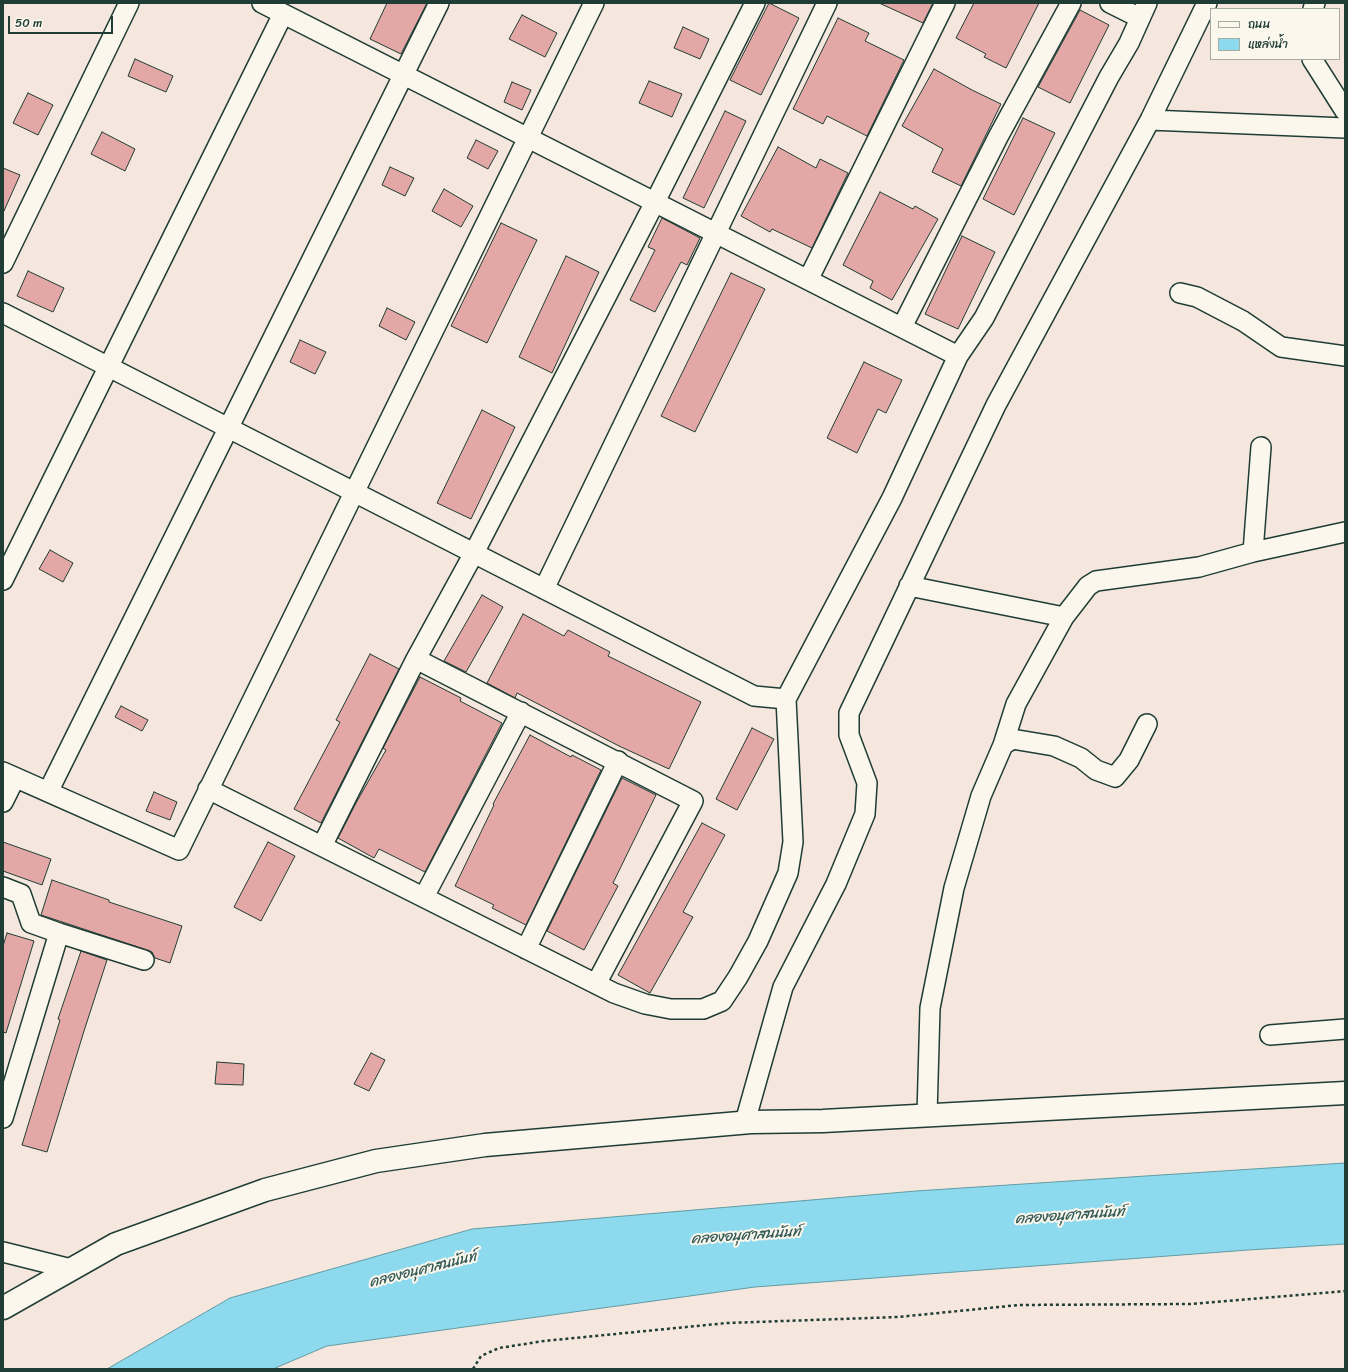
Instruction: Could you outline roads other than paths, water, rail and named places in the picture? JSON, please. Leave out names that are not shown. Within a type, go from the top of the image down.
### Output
[{"type":"main road","points":[[3,1308],[116,1244],[258,1193],[376,1161],[485,1145],[745,1122],[822,1121],[1345,1093]]},
{"type":"street","points":[[3,263],[129,3]]},
{"type":"street","points":[[262,3],[958,356]]},
{"type":"street","points":[[48,792],[439,3]]},
{"type":"street","points":[[3,802],[9,775],[179,850],[594,3]]},
{"type":"street","points":[[322,846],[416,659],[474,553],[655,202],[755,3]]},
{"type":"street","points":[[544,589],[827,3]]},
{"type":"street","points":[[808,280],[945,3]]},
{"type":"street","points":[[902,327],[998,137],[1071,3]]},
{"type":"street","points":[[208,789],[614,993],[645,1004],[671,1009],[703,1009],[722,1001],[738,977],[758,941],[788,873],[793,842],[786,699],[892,498],[958,356],[984,318],[1128,43],[1143,11],[1110,3]]},
{"type":"street","points":[[745,1122],[783,987],[836,884],[865,814],[867,784],[849,735],[849,712],[996,405],[1150,120],[1207,3]]},
{"type":"street","points":[[3,580],[283,14]]},
{"type":"street","points":[[1313,60],[1345,112]]},
{"type":"street","points":[[1150,120],[1345,128]]},
{"type":"street","points":[[1180,293],[1197,297],[1243,321],[1281,347],[1345,356]]},
{"type":"street","points":[[3,313],[754,696],[786,699]]},
{"type":"street","points":[[1253,552],[1261,447]]},
{"type":"street","points":[[927,1115],[930,1008],[954,888],[981,796],[1004,745],[1016,704],[1064,617],[1088,586],[1096,581],[1199,567],[1253,552],[1345,532]]},
{"type":"street","points":[[909,586],[1064,617]]},
{"type":"street","points":[[416,659],[694,801],[596,984]]},
{"type":"street","points":[[424,898],[521,712]]},
{"type":"street","points":[[1004,745],[1012,739],[1054,746],[1082,758],[1096,770],[1115,777],[1129,760],[1147,724]]},
{"type":"street","points":[[526,949],[618,761]]},
{"type":"street","points":[[3,887],[21,894],[32,923],[144,960]]},
{"type":"street","points":[[3,1118],[59,933]]},
{"type":"street","points":[[1270,1035],[1345,1029]]},
{"type":"street","points":[[3,1252],[71,1269]]},
{"type":"water","name":"คลองอนุศาสนนันท์","points":[[1345,1163],[1345,1244],[755,1287],[327,1346],[273,1369],[107,1369],[230,1298],[472,1229],[916,1191]]}]
